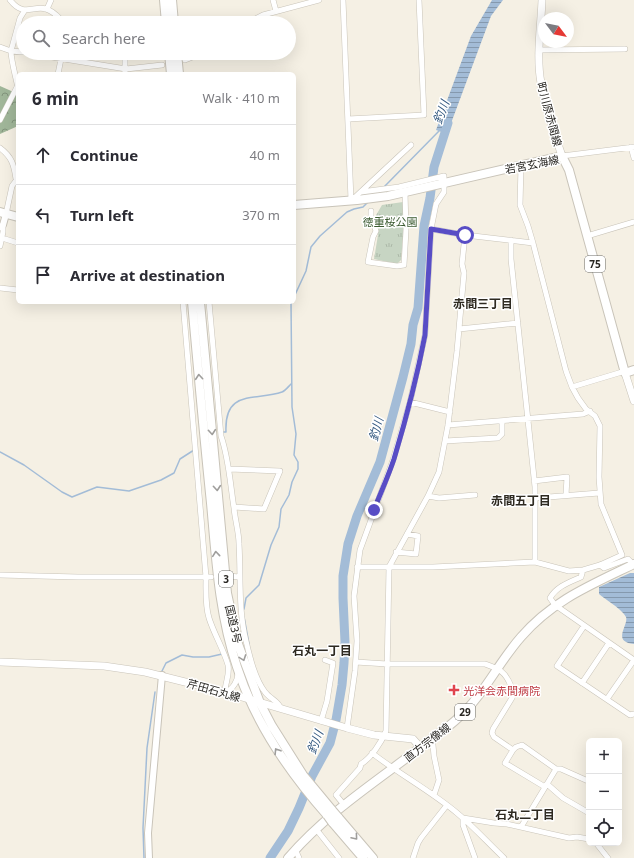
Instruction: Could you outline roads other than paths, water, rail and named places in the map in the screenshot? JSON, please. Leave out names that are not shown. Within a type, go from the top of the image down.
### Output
[{"type":"main road","points":[[164,0],[165,16]]},
{"type":"main road","points":[[172,0],[173,16]]},
{"type":"main road","name":"町川原赤間線","points":[[542,0],[539,50],[541,82],[543,94],[562,156]]},
{"type":"main road","points":[[170,60],[171,72]]},
{"type":"main road","points":[[178,60],[179,72]]},
{"type":"main road","name":"若宮玄海線","points":[[296,205],[388,196],[405,192],[417,186],[521,166],[562,156],[569,170],[625,373]]},
{"type":"main road","points":[[3,213],[16,216]]},
{"type":"main road","name":"国道3号","points":[[192,304],[206,415]]},
{"type":"main road","name":"国道3号","points":[[200,304],[206,415],[220,596],[230,646],[237,669],[261,724],[288,768],[314,801],[332,816],[373,858]]},
{"type":"main road","points":[[634,370],[625,373],[634,401]]},
{"type":"main road","name":"国道3号","points":[[209,450],[228,599],[238,644],[260,703],[272,726],[303,775],[318,793],[332,816],[363,858]]},
{"type":"main road","name":"直方宗像線","points":[[288,858],[316,829],[430,741],[469,708],[478,698],[513,647],[542,615],[573,594],[633,564]]},
{"type":"main road","name":"芹田石丸線","points":[[0,662],[104,666],[126,668],[162,675],[346,728],[384,736],[413,738],[421,748]]},
{"type":"street","points":[[10,0],[14,5],[25,10],[47,9],[56,16]]},
{"type":"street","points":[[47,9],[51,0]]},
{"type":"street","points":[[272,0],[276,11]]},
{"type":"street","points":[[261,16],[298,3],[319,0]]},
{"type":"street","points":[[343,0],[348,119],[354,200]]},
{"type":"street","points":[[348,119],[424,115],[419,0]]},
{"type":"street","points":[[21,16],[25,10]]},
{"type":"street","points":[[16,34],[11,51],[16,75]]},
{"type":"street","points":[[0,47],[16,51]]},
{"type":"street","points":[[539,50],[626,49]]},
{"type":"street","points":[[58,72],[60,60]]},
{"type":"street","points":[[65,60],[125,71],[162,65]]},
{"type":"street","points":[[125,60],[125,71]]},
{"type":"street","points":[[0,120],[16,91]]},
{"type":"street","points":[[354,200],[411,145]]},
{"type":"street","points":[[562,156],[633,147],[634,158]]},
{"type":"street","points":[[0,148],[8,155],[16,176]]},
{"type":"street","points":[[357,567],[433,567],[535,562],[569,571],[583,570],[600,565],[622,555],[601,504],[599,492],[600,426],[595,416],[586,409],[572,387],[533,243],[520,205],[521,166]]},
{"type":"street","points":[[0,246],[2,238],[3,213],[12,186],[16,180]]},
{"type":"street","points":[[346,728],[356,662],[357,641],[354,596],[360,550],[393,460],[410,402],[425,335],[431,229],[436,204],[444,192],[443,181]]},
{"type":"street","points":[[361,192],[395,187],[417,186]]},
{"type":"street","points":[[372,211],[371,216],[376,231],[373,237],[368,262],[404,266],[406,226],[405,192]]},
{"type":"street","points":[[587,236],[634,222]]},
{"type":"street","points":[[431,229],[465,235],[533,243]]},
{"type":"street","points":[[345,806],[336,795],[360,768],[361,764],[366,761],[386,731],[389,567],[428,496],[439,472],[450,412],[464,273],[462,264],[465,235]]},
{"type":"street","points":[[2,238],[16,242]]},
{"type":"street","points":[[511,240],[511,258],[536,498],[535,562]]},
{"type":"street","points":[[0,288],[16,290]]},
{"type":"street","points":[[183,304],[209,577],[206,599],[208,617],[218,638],[228,666],[229,678],[225,692]]},
{"type":"street","points":[[209,304],[221,436],[229,469],[239,543],[241,610],[246,641],[258,681],[266,693],[280,704],[281,709]]},
{"type":"street","points":[[459,329],[518,323]]},
{"type":"street","points":[[572,387],[622,372],[625,373]]},
{"type":"street","points":[[410,402],[450,412]]},
{"type":"street","points":[[448,425],[528,420],[584,414],[590,411]]},
{"type":"street","points":[[445,441],[498,438],[502,434],[502,422]]},
{"type":"street","points":[[229,469],[280,471],[264,509],[234,507]]},
{"type":"street","points":[[534,481],[567,477],[566,495]]},
{"type":"street","points":[[536,498],[599,492]]},
{"type":"street","points":[[428,496],[439,498],[475,495]]},
{"type":"street","points":[[396,552],[416,554],[418,536],[407,534]]},
{"type":"street","points":[[600,565],[604,568],[628,559],[633,564]]},
{"type":"street","points":[[583,570],[581,577],[565,584],[550,598],[555,605],[634,660],[607,700]]},
{"type":"street","points":[[0,575],[78,577],[209,577]]},
{"type":"street","points":[[229,576],[239,577]]},
{"type":"street","points":[[584,626],[557,666],[630,715],[634,714]]},
{"type":"street","points":[[582,683],[609,642]]},
{"type":"street","points":[[321,721],[327,701],[333,663],[324,660]]},
{"type":"street","points":[[356,662],[387,664],[485,664],[498,669],[508,677],[514,694],[492,733],[494,737],[513,750]]},
{"type":"street","points":[[225,692],[229,692],[234,686],[237,679],[237,669]]},
{"type":"street","points":[[149,858],[148,833],[162,675]]},
{"type":"street","points":[[430,741],[433,745],[439,780],[434,796]]},
{"type":"street","points":[[586,780],[556,768],[522,745],[516,746],[505,763],[546,786],[586,811]]},
{"type":"street","points":[[372,753],[388,766],[394,768],[447,805],[463,818],[504,858]]},
{"type":"street","points":[[521,827],[556,768]]},
{"type":"street","points":[[414,858],[421,838],[447,805]]},
{"type":"street","points":[[463,818],[507,824],[569,838],[577,837],[586,838]]},
{"type":"street","points":[[463,818],[462,825],[475,858]]},
{"type":"street","points":[[316,829],[339,858]]},
{"type":"street","points":[[598,846],[608,858]]},
{"type":"street","points":[[296,849],[299,858]]},
{"type":"water","points":[[492,0],[503,0],[491,16],[447,134],[436,130],[471,36]]},
{"type":"water","points":[[630,573],[634,573],[634,644],[627,643],[622,637],[626,620],[624,614],[599,594],[599,587]]},
{"type":"waterway","name":"釣川","points":[[270,858],[288,831],[312,776],[330,743],[336,720],[344,663],[345,642],[343,576],[348,544],[357,516],[380,462],[411,344],[413,325],[418,308],[424,226],[430,198],[434,167],[448,123]]},
{"type":"waterway","points":[[383,188],[439,131]]},
{"type":"waterway","points":[[296,293],[306,271],[311,247],[320,236],[347,212],[363,207],[369,201]]},
{"type":"waterway","points":[[244,609],[246,598],[259,585],[271,545],[279,527],[281,509],[289,495],[292,482],[298,469],[298,462],[294,455],[296,434],[292,407],[291,304]]},
{"type":"waterway","points":[[222,432],[226,432],[227,418],[230,409],[236,403],[243,399],[282,392],[291,384]]},
{"type":"waterway","points":[[0,452],[24,465],[62,492],[72,497],[97,487],[129,491],[161,480],[174,473],[180,459],[194,450]]},
{"type":"waterway","points":[[244,617],[249,644]]},
{"type":"waterway","points":[[162,671],[166,663],[182,655],[209,657],[222,654]]},
{"type":"waterway","points":[[144,858],[143,828],[147,748],[155,692]]},
{"type":"place","name":"光洋会赤間病院","points":[[454,690]]},
{"type":"district","name":"赤間三丁目","points":[[483,303]]},
{"type":"district","name":"赤間五丁目","points":[[521,500]]},
{"type":"district","name":"石丸一丁目","points":[[322,650]]},
{"type":"district","name":"石丸二丁目","points":[[525,814]]},
{"type":"park label","name":"徳重桜公園","points":[[390,221]]}]
